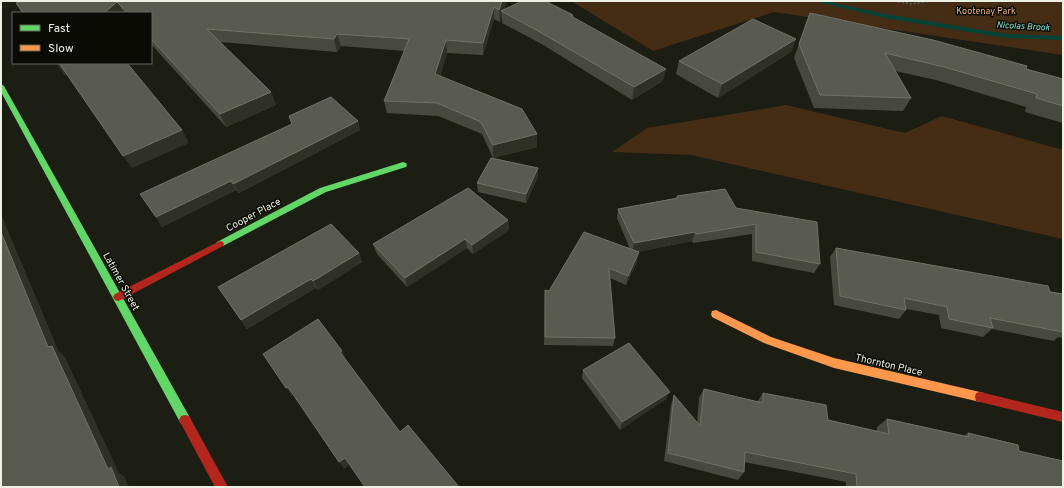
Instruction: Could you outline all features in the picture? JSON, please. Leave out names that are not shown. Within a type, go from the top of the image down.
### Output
[{"type":"street","name":"Latimer Street","points":[[1,86],[222,487]]},
{"type":"street","name":"Cooper Place","points":[[118,297],[323,190],[403,165]]},
{"type":"street","name":"Thornton Place","points":[[716,314],[768,340],[834,362],[1063,416]]},
{"type":"path","points":[[894,1],[898,3],[918,4],[929,1]]},
{"type":"green space","name":"Kootenay Park","points":[[571,1],[1063,1],[1063,55],[774,12],[653,51]]},
{"type":"green space","points":[[786,105],[905,133],[942,116],[1063,150],[1063,239],[691,155],[612,152],[647,128]]},
{"type":"building","points":[[23,1],[502,1],[499,10],[494,7],[483,43],[446,40],[435,74],[522,109],[537,134],[493,145],[481,122],[437,103],[384,101],[409,39],[337,34],[334,39],[207,29],[271,92],[220,114],[152,40],[152,12],[127,12],[117,2],[105,12],[22,12],[16,3]]},
{"type":"building","points":[[522,1],[545,1],[573,15],[571,16],[666,69],[634,87],[501,11]]},
{"type":"building","points":[[810,13],[933,40],[1027,66],[1026,69],[1063,79],[1063,106],[1036,98],[1037,94],[944,67],[885,53],[911,98],[820,95],[799,44]]},
{"type":"building","points":[[753,19],[796,39],[722,84],[679,61]]},
{"type":"building","points":[[60,64],[128,64],[182,130],[123,156]]},
{"type":"building","points":[[331,97],[358,121],[233,184],[231,181],[156,217],[140,194],[292,124],[289,116]]},
{"type":"building","points":[[491,158],[538,168],[526,194],[477,183]]},
{"type":"building","points":[[468,188],[508,220],[472,245],[465,239],[405,278],[373,244]]},
{"type":"building","points":[[725,189],[736,208],[817,222],[820,264],[756,252],[756,224],[696,234],[695,232],[634,243],[618,209],[678,198],[677,196]]},
{"type":"building","points":[[331,224],[359,253],[313,281],[311,279],[241,320],[218,287]]},
{"type":"building","points":[[1,232],[48,347],[52,346],[108,469],[111,467],[119,487],[1,487]]},
{"type":"building","points":[[584,232],[639,252],[628,276],[609,268],[615,338],[545,337],[545,290],[549,291]]},
{"type":"building","points":[[836,248],[1048,286],[1050,292],[1063,294],[1063,332],[990,318],[993,328],[949,319],[947,307],[904,298],[906,310],[840,296]]},
{"type":"building","points":[[318,319],[342,351],[340,352],[400,432],[408,425],[459,487],[365,487],[345,458],[339,462],[288,387],[286,388],[263,354]]},
{"type":"building","points":[[629,343],[670,392],[622,422],[583,370]]},
{"type":"building","points":[[704,389],[763,403],[763,393],[826,405],[828,420],[889,434],[887,419],[969,437],[968,433],[1018,445],[1019,451],[1063,461],[1063,487],[857,487],[856,474],[745,452],[744,472],[668,453],[674,395],[700,426]]},
{"type":"waterway","name":"Nicolas Brook","points":[[817,1],[885,16],[1006,36],[1063,38]]},
{"type":"traffic: fast","points":[[1,86],[185,420]]},
{"type":"traffic: fast","points":[[220,244],[323,190],[403,165]]},
{"type":"traffic: slow","points":[[716,314],[768,340],[834,363],[980,397]]},
{"type":"traffic: jam","points":[[118,297],[220,244]]},
{"type":"traffic: jam","points":[[980,397],[1063,417]]},
{"type":"traffic: jam","points":[[185,420],[222,487]]}]
